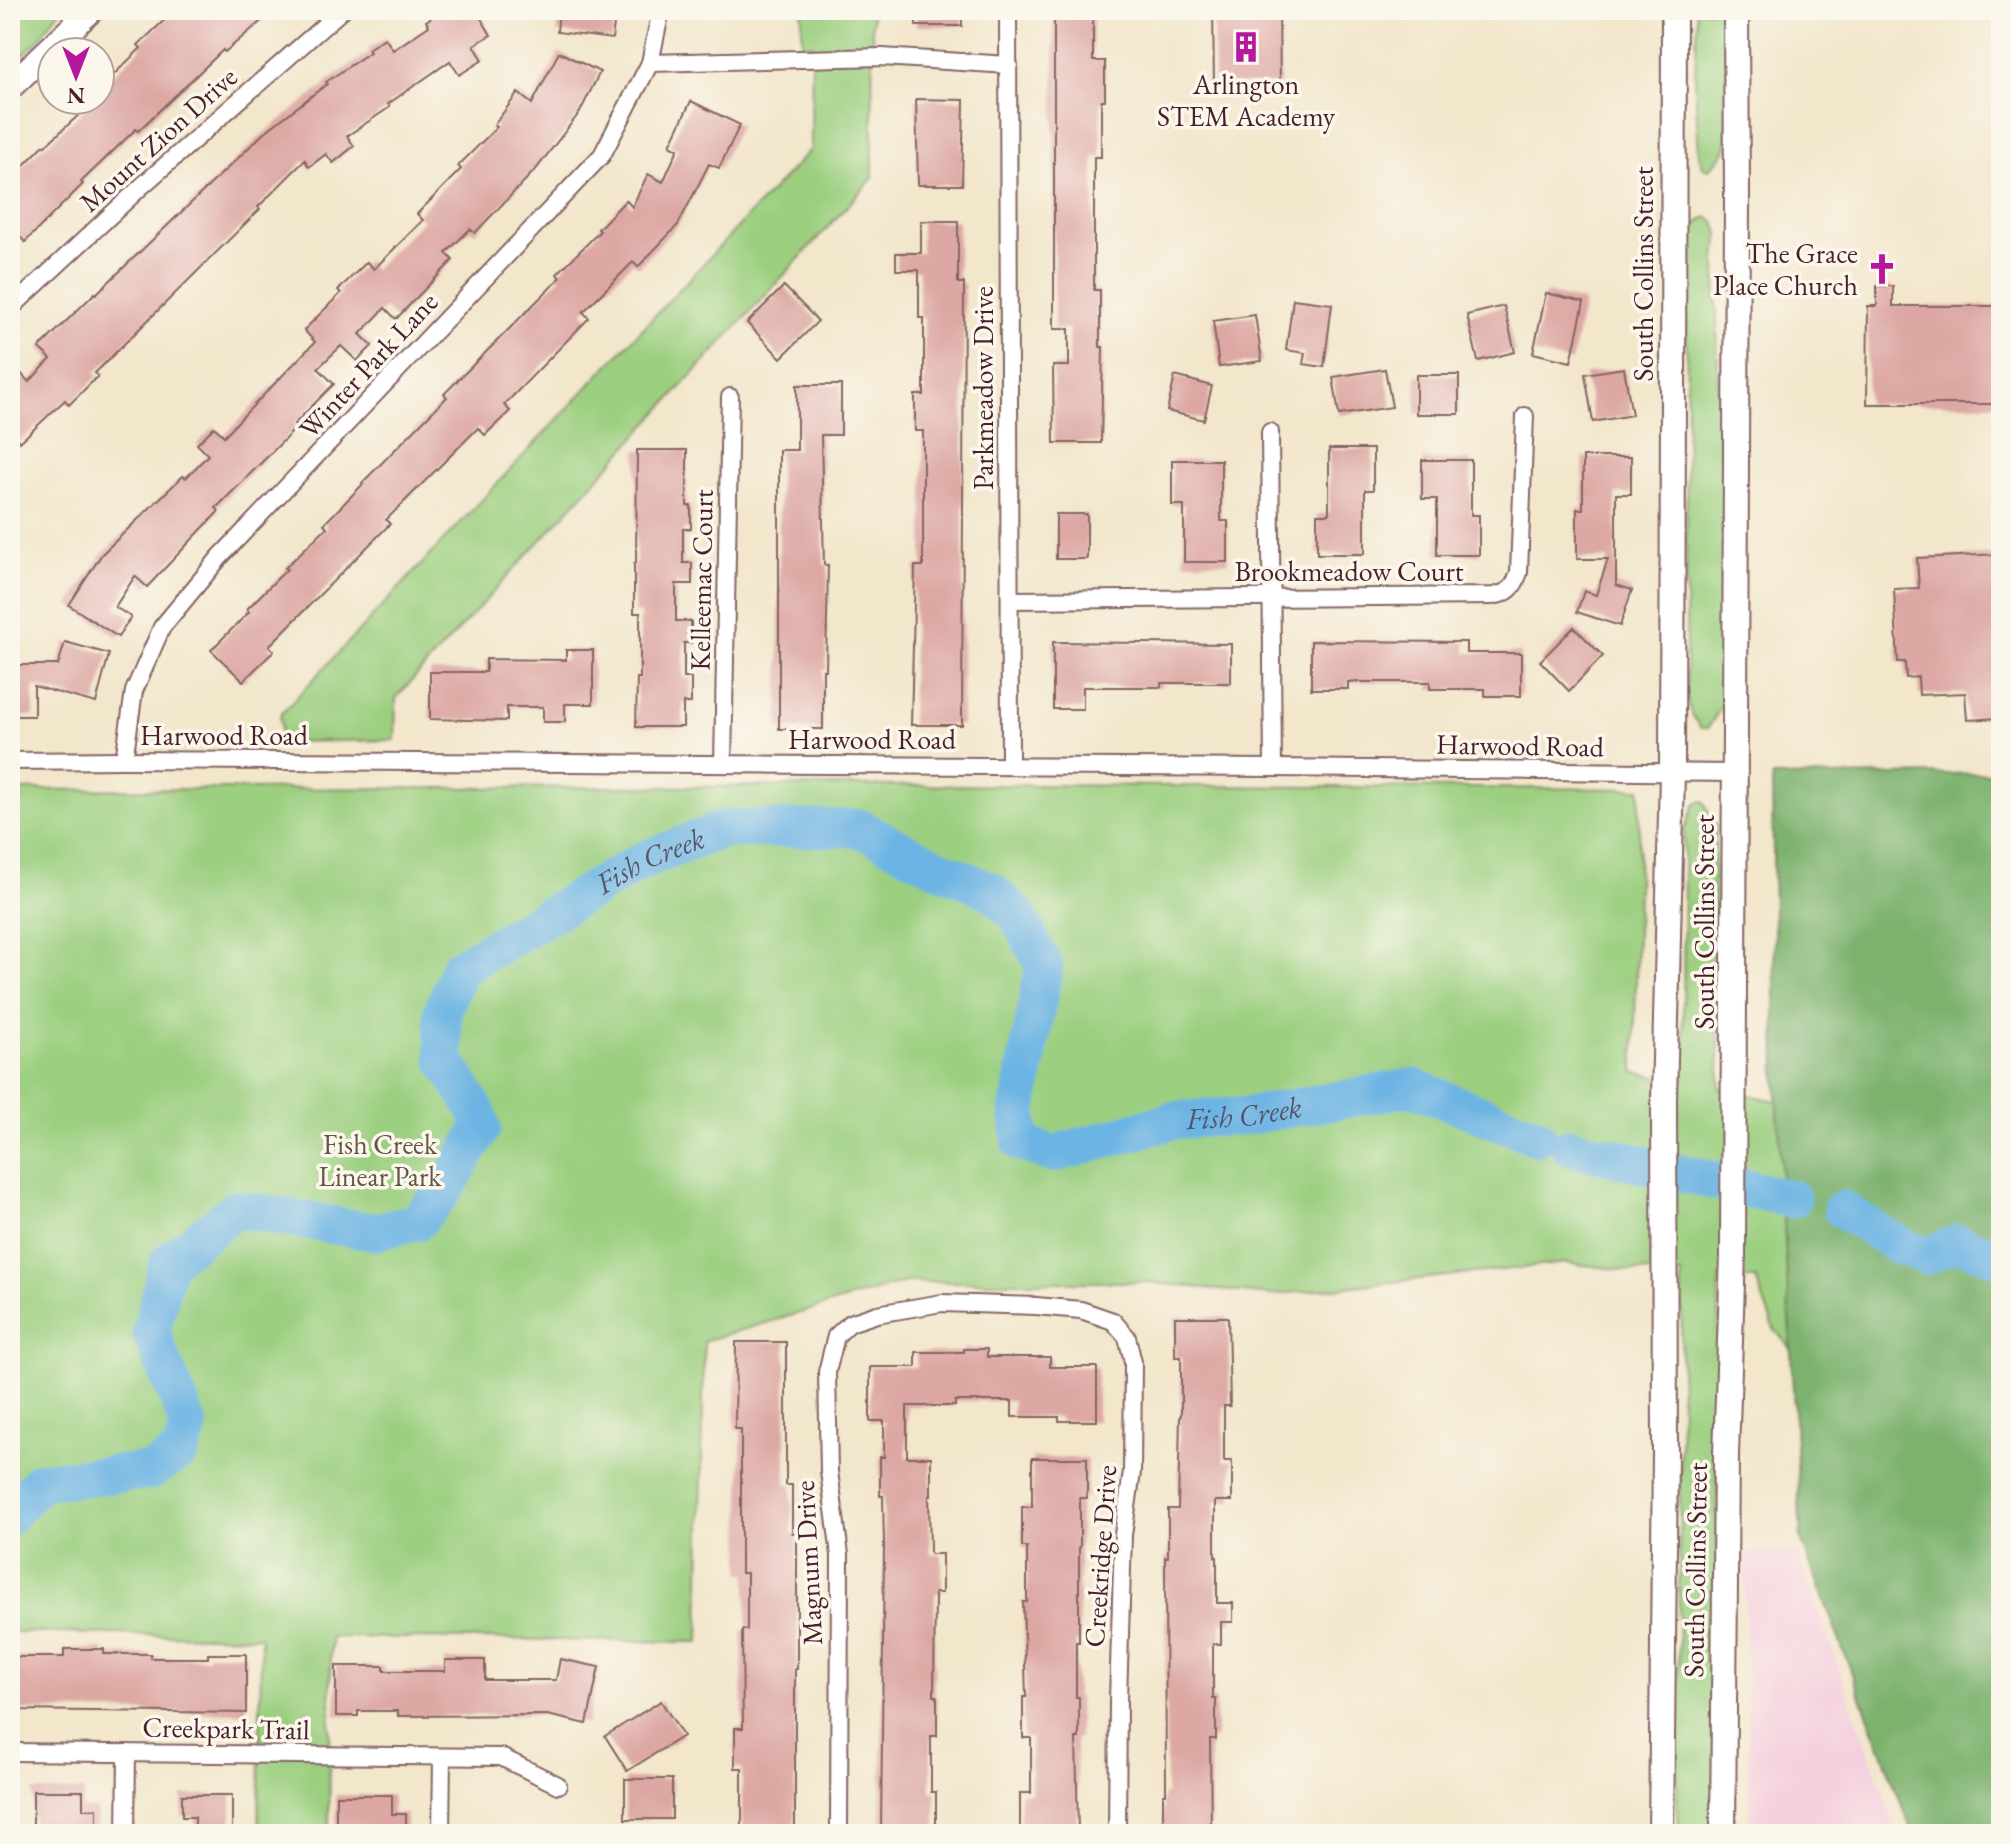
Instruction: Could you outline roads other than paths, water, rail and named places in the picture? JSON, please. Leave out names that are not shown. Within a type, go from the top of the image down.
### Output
[{"type":"main road","points":[[10,87],[91,10]]},
{"type":"main road","name":"South Collins Street","points":[[1661,1834],[1665,1453],[1664,1100],[1672,773],[1674,10]]},
{"type":"main road","name":"South Collins Street","points":[[1723,1834],[1726,1454],[1733,1255],[1736,10]]},
{"type":"street","name":"Mount Zion Drive","points":[[10,309],[143,185],[342,10]]},
{"type":"street","name":"Winter Park Lane","points":[[124,760],[134,691],[162,627],[220,557],[602,155],[650,63],[661,10]]},
{"type":"street","name":"Parkmeadow Drive","points":[[1008,10],[1010,766]]},
{"type":"street","points":[[650,63],[882,57],[1009,65]]},
{"type":"street","name":"Kelleemac Court","points":[[723,764],[730,397]]},
{"type":"street","name":"Brookmeadow Court","points":[[1010,600],[1505,594],[1514,587],[1519,572],[1525,416]]},
{"type":"street","points":[[1270,432],[1273,768]]},
{"type":"street","name":"Harwood Road","points":[[10,761],[1734,773]]},
{"type":"street","name":"Creekridge Drive","points":[[877,1314],[942,1303],[1081,1310],[1113,1321],[1127,1337],[1133,1362],[1132,1472],[1123,1535],[1117,1834]]},
{"type":"street","name":"Magnum Drive","points":[[839,1834],[840,1555],[829,1471],[827,1372],[836,1336],[850,1323],[877,1314]]},
{"type":"street","name":"Creekpark Trail","points":[[10,1752],[501,1757],[558,1785]]},
{"type":"street","points":[[126,1834],[127,1753]]},
{"type":"street","points":[[441,1834],[442,1757]]},
{"type":"waterway","name":"Fish Creek","points":[[10,1515],[40,1481],[151,1471],[180,1452],[189,1426],[151,1333],[168,1262],[236,1209],[374,1232],[417,1222],[446,1188],[482,1128],[476,1110],[445,1060],[442,1012],[459,968],[643,860],[724,829],[859,828],[991,891],[1017,915],[1044,966],[1018,1110],[1021,1143],[1054,1154],[1175,1120],[1247,1116],[1413,1087],[1538,1137]]},
{"type":"waterway","name":"Fish Creek","points":[[1570,1147],[1792,1199]]},
{"type":"waterway","name":"Fish Creek","points":[[1842,1209],[1900,1246],[1926,1256],[1958,1243],[2001,1258]]},
{"type":"place","name":"Arlington STEM Academy","points":[[1246,47]]},
{"type":"place","name":"The Grace Place Church","points":[[1882,269]]},
{"type":"park label","name":"Fish Creek Linear Park","points":[[380,1160]]}]
